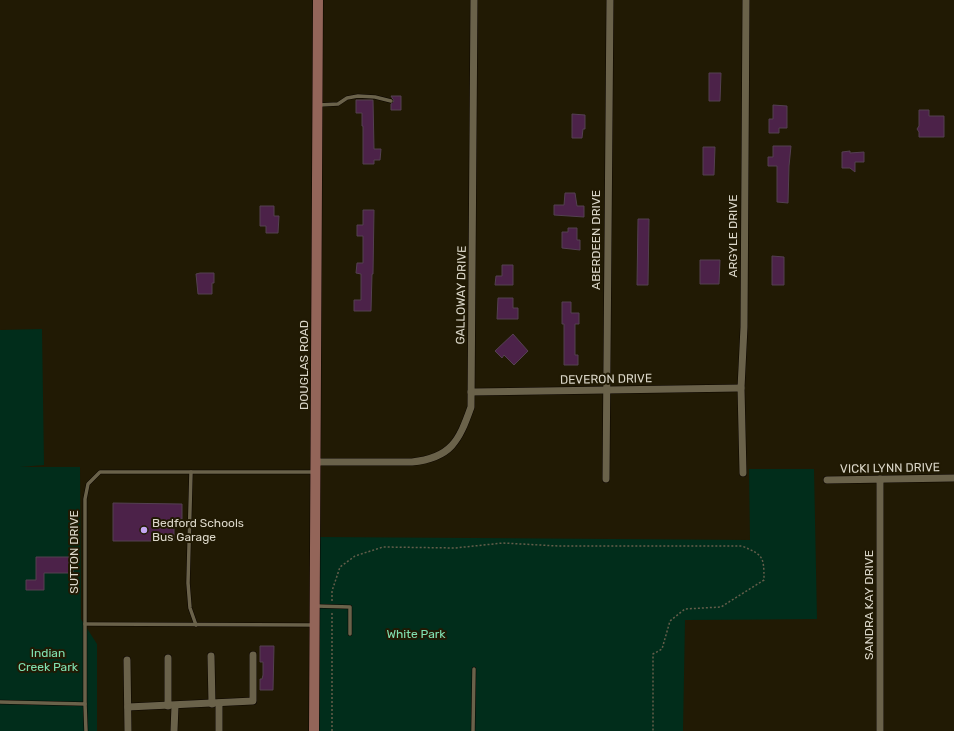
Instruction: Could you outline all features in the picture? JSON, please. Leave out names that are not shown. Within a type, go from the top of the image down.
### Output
[{"type":"street","name":"DOUGLAS ROAD","points":[[314,731],[318,0]]},
{"type":"street","name":"GALLOWAY DRIVE","points":[[316,467],[412,462],[424,461],[437,457],[454,445],[459,438],[471,408],[474,0]]},
{"type":"street","name":"ABERDEEN DRIVE","points":[[606,479],[610,0]]},
{"type":"street","name":"ARGYLE DRIVE","points":[[743,473],[741,388],[744,327],[746,0]]},
{"type":"street","name":"DEVERON DRIVE","points":[[472,392],[741,388]]},
{"type":"street","name":"VICKI LYNN DRIVE","points":[[827,480],[954,478]]},
{"type":"street","name":"SANDRA KAY DRIVE","points":[[880,479],[880,731]]},
{"type":"street","points":[[128,708],[253,701],[253,655]]},
{"type":"street","points":[[212,656],[215,704],[219,731]]},
{"type":"street","points":[[168,658],[174,731]]},
{"type":"street","points":[[127,660],[128,731]]},
{"type":"lane","points":[[317,104],[338,104],[347,98],[358,96],[391,100]]},
{"type":"lane","name":"SUTTON DRIVE","points":[[86,731],[85,499],[88,484],[100,472],[191,472],[316,467]]},
{"type":"lane","points":[[191,472],[188,583],[190,608],[196,625]]},
{"type":"lane","points":[[315,606],[350,607],[350,634]]},
{"type":"lane","points":[[85,624],[314,625]]},
{"type":"lane","points":[[473,731],[474,669]]},
{"type":"lane","points":[[0,702],[85,704]]},
{"type":"path","points":[[332,731],[332,591],[340,567],[355,556],[383,547],[455,548],[503,543],[558,546],[742,546],[758,553],[764,563],[764,580],[721,607],[685,609],[670,621],[662,649],[653,654],[653,731]]},
{"type":"green space","name":"Indian Creek Park","points":[[42,329],[44,465],[20,467],[80,467],[81,619],[97,644],[97,731],[0,731],[0,330]]},
{"type":"green space","name":"White Park","points":[[749,469],[814,469],[817,619],[685,620],[683,731],[319,731],[320,537],[750,540]]},
{"type":"building","points":[[709,73],[721,73],[720,101],[709,101]]},
{"type":"building","points":[[391,96],[401,96],[401,110],[391,110],[391,104],[394,101]]},
{"type":"building","points":[[356,100],[373,100],[374,149],[381,149],[380,160],[374,160],[374,164],[363,164],[362,113],[356,113]]},
{"type":"building","points":[[773,105],[787,106],[787,128],[779,128],[779,133],[769,133],[769,119],[773,119]]},
{"type":"building","points":[[919,110],[929,110],[929,116],[944,116],[944,137],[919,137],[919,132],[917,129],[919,126]]},
{"type":"building","points":[[572,114],[585,115],[585,129],[583,129],[582,138],[572,138]]},
{"type":"building","points":[[773,146],[791,146],[788,203],[777,202],[777,166],[768,166],[768,157],[773,157]]},
{"type":"building","points":[[703,147],[715,147],[714,175],[703,175]]},
{"type":"building","points":[[850,151],[850,153],[864,152],[864,162],[855,162],[855,172],[850,168],[842,168],[842,152]]},
{"type":"building","points":[[565,193],[575,193],[577,206],[584,206],[584,217],[554,215],[554,205],[564,205]]},
{"type":"building","points":[[260,206],[274,206],[274,216],[279,216],[278,233],[266,233],[266,226],[260,226]]},
{"type":"building","points":[[363,210],[374,210],[371,311],[354,311],[354,300],[361,300],[361,274],[356,273],[357,263],[363,263],[363,236],[357,236],[357,225],[363,225]]},
{"type":"building","points":[[638,219],[649,219],[648,285],[637,285]]},
{"type":"building","points":[[568,228],[577,228],[577,240],[580,240],[580,250],[562,248],[562,232],[568,232]]},
{"type":"building","points":[[772,256],[784,257],[784,285],[772,285]]},
{"type":"building","points":[[700,260],[720,260],[719,284],[700,284]]},
{"type":"building","points":[[502,265],[513,265],[513,285],[495,285],[496,276],[502,276]]},
{"type":"building","points":[[214,273],[212,294],[198,294],[196,274]]},
{"type":"building","points":[[498,298],[513,298],[513,308],[518,308],[518,319],[497,319]]},
{"type":"building","points":[[562,302],[571,302],[571,313],[579,313],[579,324],[575,324],[575,355],[578,355],[578,365],[564,365],[564,324],[562,324]]},
{"type":"building","points":[[513,334],[528,351],[514,365],[504,355],[502,358],[495,351]]},
{"type":"building","name":"Bedford Schools Bus Garage","points":[[113,503],[182,504],[182,519],[174,519],[174,541],[113,541]]},
{"type":"building","points":[[36,557],[73,557],[73,573],[44,573],[44,590],[26,590],[26,580],[36,580]]},
{"type":"building","points":[[260,646],[274,646],[273,690],[260,690],[260,679],[262,679],[263,675],[263,662],[260,662]]},
{"type":"place","name":"Bedford Schools Bus Garage","points":[[144,530]]}]
